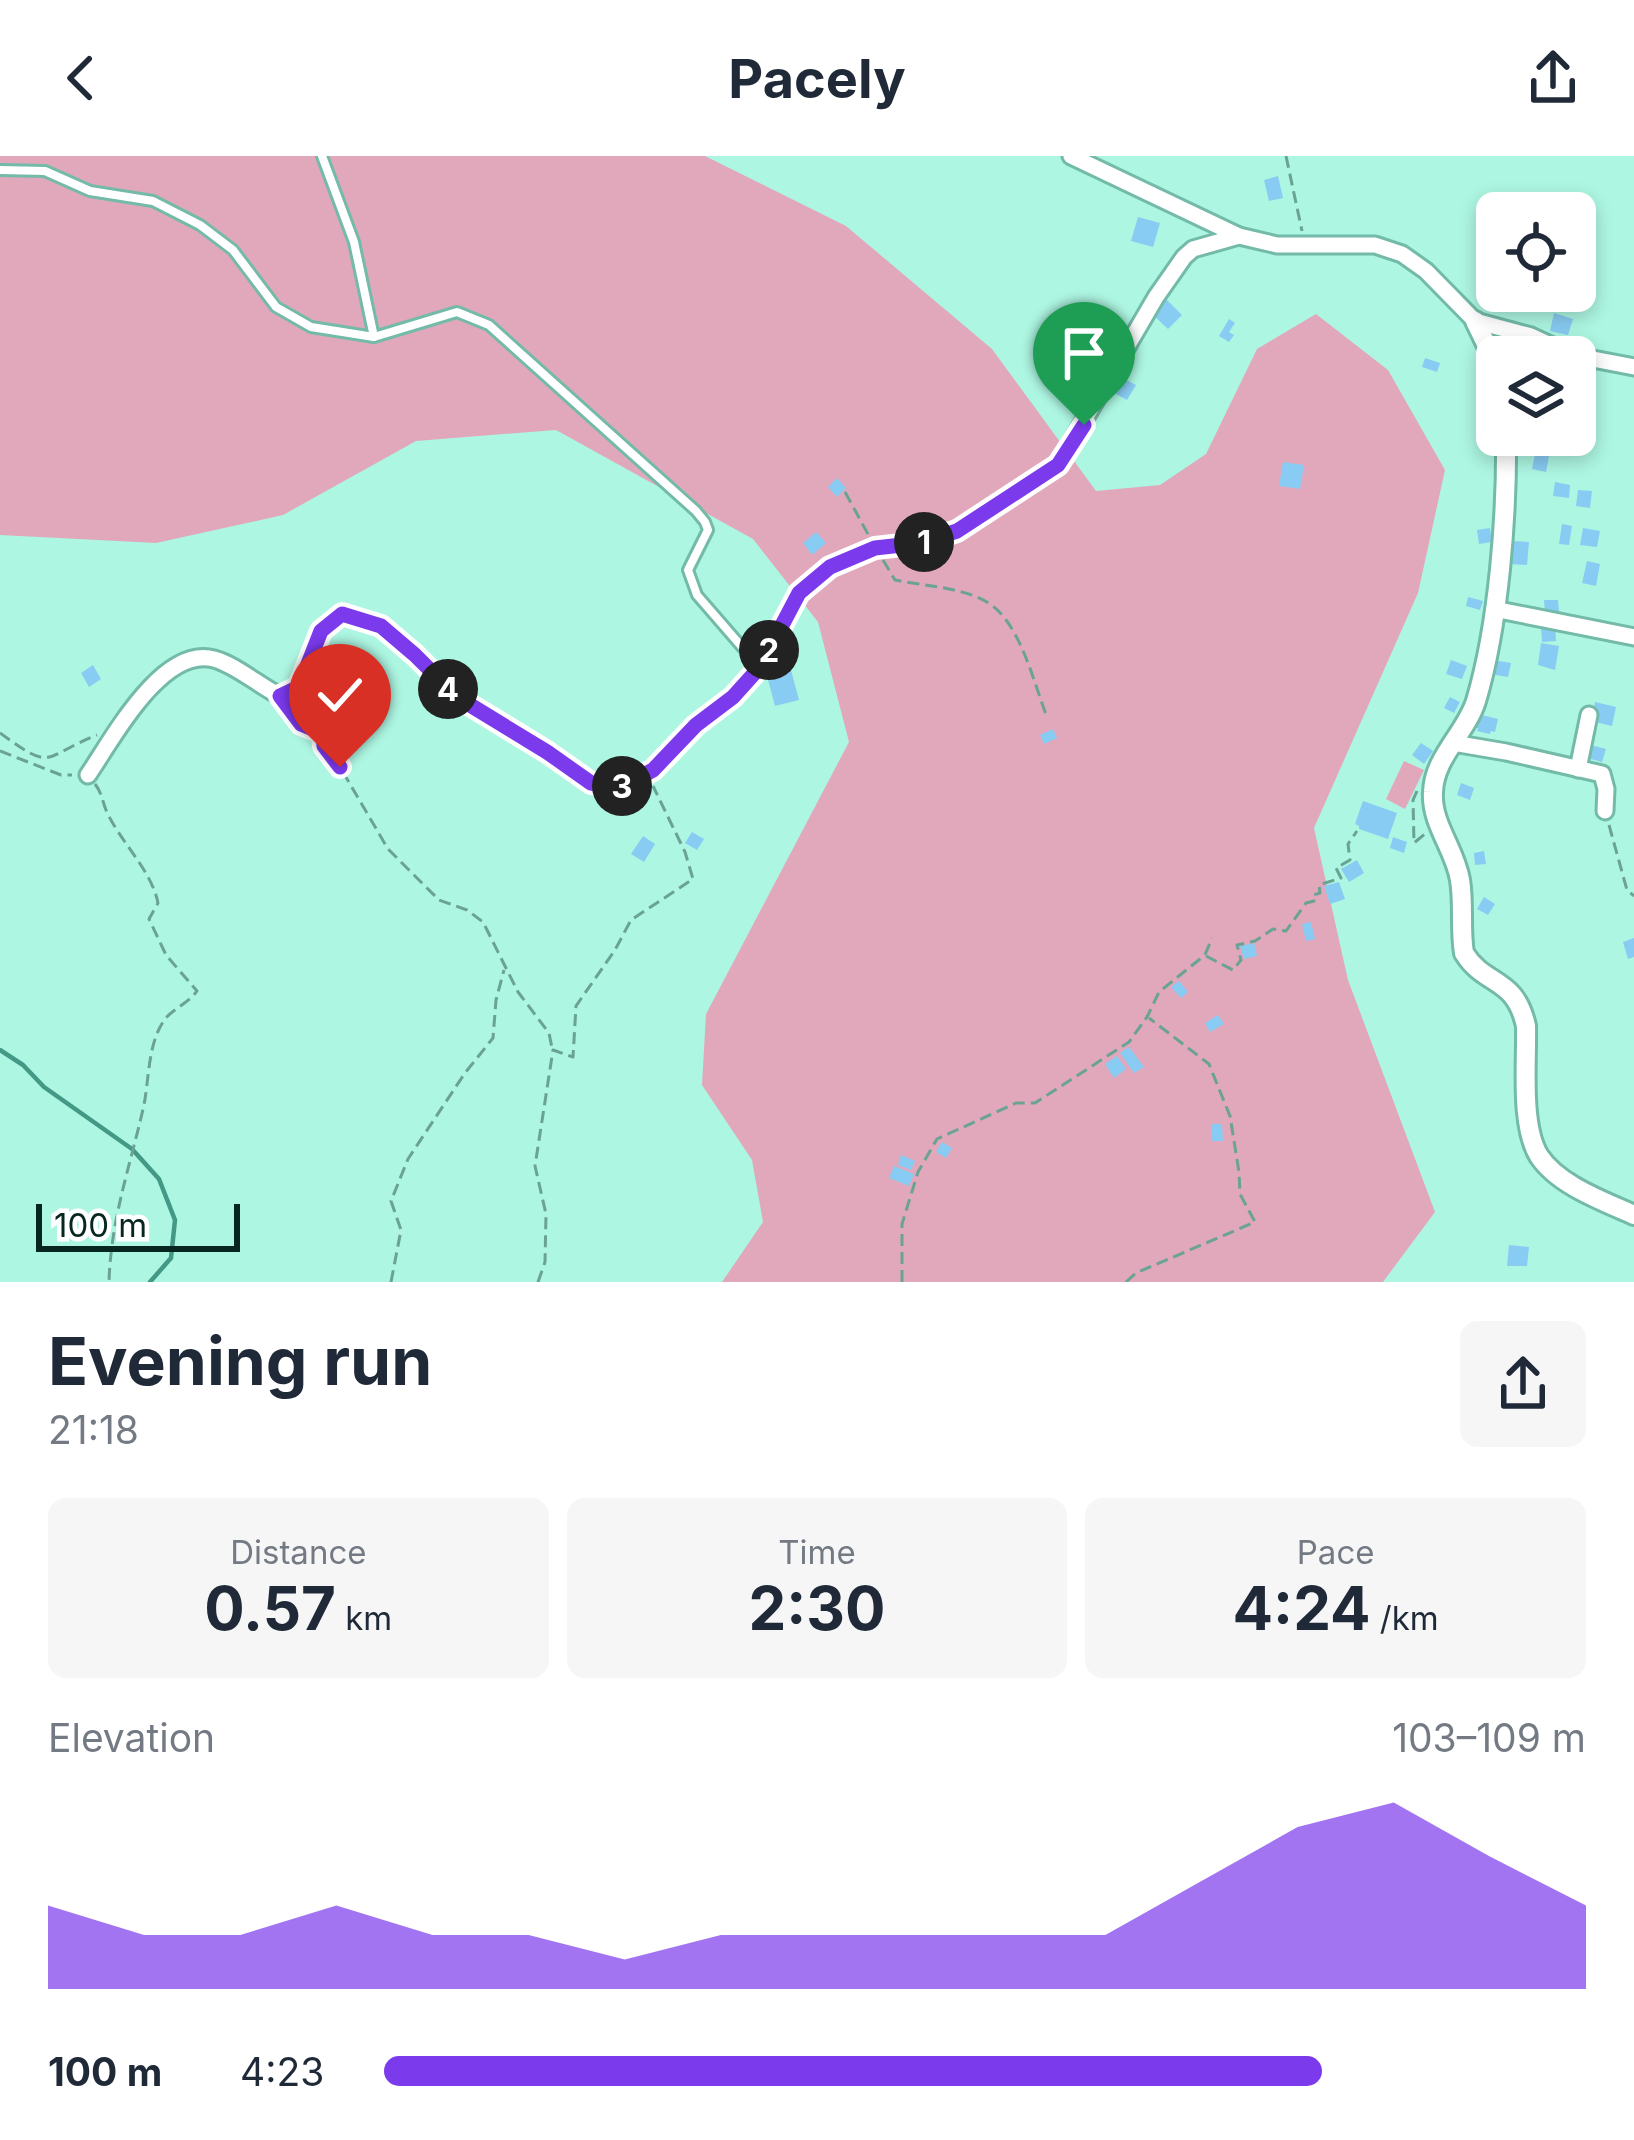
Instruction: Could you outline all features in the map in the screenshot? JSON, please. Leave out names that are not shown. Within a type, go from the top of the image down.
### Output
[{"type":"street","points":[[1071,156],[1238,236],[1277,245],[1375,245],[1402,254],[1426,271],[1474,321],[1482,336]]},
{"type":"street","points":[[88,775],[155,682],[185,660],[209,657],[280,696],[299,687],[321,631],[342,614],[381,626],[457,697],[591,783],[619,788],[653,770],[696,725],[733,697],[760,667],[799,593],[830,567],[875,548],[920,543],[957,531],[1058,465],[1184,256],[1192,249],[1238,236]]},
{"type":"street","points":[[1474,321],[1531,335],[1572,355],[1634,367]]},
{"type":"street","points":[[1506,456],[1494,609],[1475,702],[1434,779],[1434,809],[1460,876],[1464,953],[1470,963],[1514,994],[1522,1010],[1528,1125],[1539,1156],[1563,1179],[1634,1215]]},
{"type":"street","points":[[1494,609],[1634,637]]},
{"type":"street","points":[[1578,769],[1589,715]]},
{"type":"street","points":[[1453,743],[1602,774],[1605,812]]},
{"type":"lane","points":[[322,156],[354,242],[374,337]]},
{"type":"lane","points":[[0,170],[45,171],[90,191],[153,201],[200,225],[233,250],[276,307],[311,327],[374,337],[457,312],[489,325],[706,522],[708,530],[688,570],[697,595],[742,647],[769,649]]},
{"type":"path","points":[[1286,156],[1305,244]]},
{"type":"path","points":[[845,492],[895,580],[989,603],[1008,624],[1047,717]]},
{"type":"path","points":[[280,696],[301,724],[323,733],[324,746],[388,849],[440,900],[483,922],[518,992],[549,1034],[553,1050],[536,1166],[546,1214],[544,1262],[538,1282]]},
{"type":"path","points":[[0,733],[36,758],[47,760],[121,726]]},
{"type":"path","points":[[0,751],[61,775],[88,775],[101,790],[106,810],[155,888],[158,903],[149,920],[166,956],[196,991],[189,1003],[165,1017],[159,1029],[110,1240],[109,1282]]},
{"type":"path","points":[[553,1050],[573,1057],[576,1006],[631,920],[693,879],[686,852],[653,788],[653,770]]},
{"type":"path","points":[[1605,812],[1628,890],[1634,896]]},
{"type":"path","points":[[1204,955],[1233,970],[1241,960],[1237,945],[1255,941],[1273,929],[1286,931],[1306,903],[1314,901],[1319,885],[1341,878],[1336,868],[1350,860],[1348,844],[1357,831]]},
{"type":"path","points":[[902,1282],[902,1225],[918,1172],[937,1139],[1016,1103],[1035,1102],[1129,1042],[1159,992],[1204,955],[1212,938]]},
{"type":"path","points":[[391,1282],[401,1230],[391,1201],[408,1159],[493,1038],[504,968]]},
{"type":"path","points":[[1126,1282],[1136,1273],[1255,1222],[1240,1194],[1230,1116],[1209,1064],[1148,1017]]},
{"type":"shaded area","points":[[0,156],[705,156],[846,226],[992,349],[1096,491],[1160,485],[1206,454],[1257,349],[1316,314],[1388,370],[1445,470],[1418,593],[1314,828],[1348,980],[1435,1212],[1383,1282],[722,1282],[763,1222],[752,1160],[702,1085],[706,1014],[849,742],[818,622],[753,539],[556,430],[416,441],[283,515],[156,543],[0,535]]},
{"type":"shaded area","points":[[1404,761],[1424,770],[1405,809],[1386,799]]},
{"type":"building","points":[[1278,176],[1283,198],[1269,201],[1264,180]]},
{"type":"building","points":[[1138,217],[1160,223],[1153,247],[1131,241]]},
{"type":"building","points":[[1165,298],[1182,315],[1168,329],[1151,313]]},
{"type":"building","points":[[1554,313],[1573,319],[1568,335],[1550,331]]},
{"type":"building","points":[[1229,319],[1235,323],[1229,342],[1219,336]]},
{"type":"building","points":[[1425,358],[1440,363],[1437,372],[1422,367]]},
{"type":"building","points":[[1123,378],[1136,385],[1127,400],[1114,393]]},
{"type":"building","points":[[1535,456],[1549,456],[1546,472],[1532,469]]},
{"type":"building","points":[[1283,462],[1304,465],[1300,489],[1279,486]]},
{"type":"building","points":[[837,478],[846,488],[837,497],[828,487]]},
{"type":"building","points":[[1555,482],[1570,485],[1569,498],[1553,496]]},
{"type":"building","points":[[1578,490],[1592,491],[1590,508],[1576,506]]},
{"type":"building","points":[[1562,524],[1572,526],[1569,545],[1559,544]]},
{"type":"building","points":[[1490,528],[1492,542],[1479,544],[1477,530]]},
{"type":"building","points":[[1583,528],[1600,531],[1597,547],[1580,545]]},
{"type":"building","points":[[816,532],[826,543],[812,555],[803,543]]},
{"type":"building","points":[[1512,541],[1529,542],[1527,565],[1510,564]]},
{"type":"building","points":[[1587,561],[1600,564],[1596,586],[1582,583]]},
{"type":"building","points":[[1468,597],[1483,601],[1480,610],[1466,606]]},
{"type":"building","points":[[1544,600],[1558,600],[1559,612],[1545,613]]},
{"type":"building","points":[[1555,625],[1556,641],[1542,642],[1541,626]]},
{"type":"building","points":[[1541,643],[1559,646],[1555,670],[1538,665]]},
{"type":"building","points":[[1451,660],[1467,666],[1462,679],[1446,674]]},
{"type":"building","points":[[1492,660],[1511,663],[1508,677],[1490,674]]},
{"type":"building","points":[[93,665],[101,679],[89,687],[81,673]]},
{"type":"building","points":[[791,670],[799,700],[775,706],[767,676]]},
{"type":"building","points":[[1450,697],[1460,702],[1454,713],[1444,708]]},
{"type":"building","points":[[1595,702],[1616,707],[1612,726],[1591,721]]},
{"type":"building","points":[[1478,714],[1498,719],[1495,732],[1477,731]]},
{"type":"building","points":[[1053,729],[1057,738],[1044,744],[1040,735]]},
{"type":"building","points":[[1421,743],[1433,751],[1424,764],[1412,755]]},
{"type":"building","points":[[1587,744],[1606,749],[1602,762],[1584,757]]},
{"type":"building","points":[[1461,783],[1474,788],[1470,800],[1457,795]]},
{"type":"building","points":[[1363,801],[1397,813],[1388,839],[1355,824]]},
{"type":"building","points":[[692,832],[704,839],[697,850],[685,843]]},
{"type":"building","points":[[643,836],[655,844],[644,862],[631,854]]},
{"type":"building","points":[[1393,837],[1407,842],[1404,853],[1390,848]]},
{"type":"building","points":[[1484,851],[1486,864],[1475,865],[1474,853]]},
{"type":"building","points":[[1357,860],[1364,873],[1349,882],[1341,869]]},
{"type":"building","points":[[1339,882],[1345,899],[1330,904],[1324,886]]},
{"type":"building","points":[[1484,897],[1495,904],[1488,915],[1477,909]]},
{"type":"building","points":[[1311,922],[1315,939],[1306,941],[1302,924]]},
{"type":"building","points":[[1634,938],[1634,957],[1628,959],[1623,942]]},
{"type":"building","points":[[1254,943],[1257,956],[1244,959],[1240,946]]},
{"type":"building","points":[[1179,981],[1188,992],[1181,998],[1171,987]]},
{"type":"building","points":[[1218,1015],[1224,1024],[1210,1032],[1205,1023]]},
{"type":"building","points":[[1129,1047],[1144,1067],[1134,1073],[1120,1053]]},
{"type":"building","points":[[1117,1056],[1126,1069],[1114,1078],[1105,1064]]},
{"type":"building","points":[[1212,1124],[1222,1124],[1223,1141],[1212,1141]]},
{"type":"building","points":[[942,1142],[952,1148],[946,1158],[936,1152]]},
{"type":"building","points":[[901,1155],[915,1161],[911,1170],[898,1165]]},
{"type":"building","points":[[894,1166],[914,1174],[909,1186],[889,1178]]},
{"type":"building","points":[[1509,1245],[1529,1247],[1527,1266],[1507,1266]]},
{"type":"waterway","points":[[0,1050],[132,1149],[159,1179],[175,1220],[171,1258],[150,1282]]},
{"type":"route","points":[[340,767],[324,746],[323,733],[301,724],[280,696],[299,687],[321,631],[342,614],[381,626],[457,697],[591,783],[619,788],[653,770],[696,725],[733,697],[760,667],[799,593],[830,567],[875,548],[920,543],[957,531],[1058,465],[1084,425]]}]
